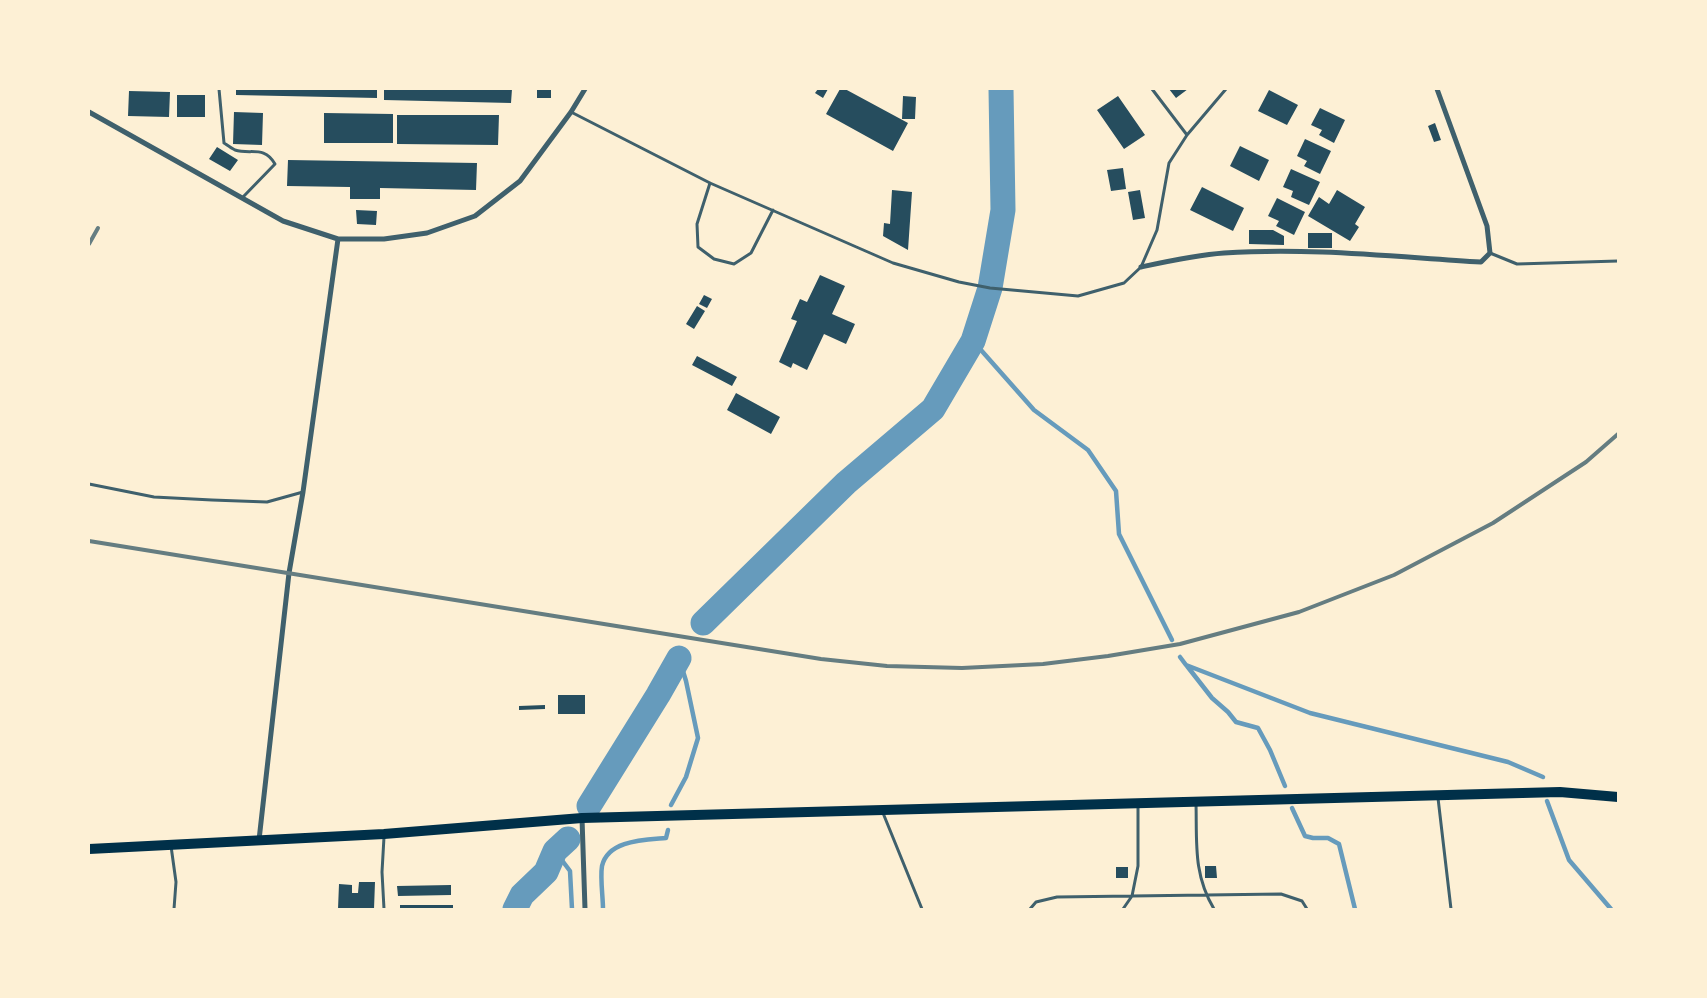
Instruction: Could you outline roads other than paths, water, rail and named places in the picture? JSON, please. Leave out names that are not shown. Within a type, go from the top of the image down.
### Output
[{"type":"main road","points":[[89,849],[384,834],[582,818],[1560,792],[1618,797]]},
{"type":"street","points":[[89,112],[283,221],[338,239],[384,239],[427,233],[475,216],[520,181],[571,112],[585,89]]},
{"type":"street","points":[[1141,266],[1224,253],[1293,251],[1481,262],[1490,253],[1487,226],[1437,89]]},
{"type":"street","points":[[259,840],[289,573],[338,239]]},
{"type":"street","points":[[582,818],[585,909]]},
{"type":"lane","points":[[219,89],[224,144],[235,150],[263,153],[270,156],[275,164],[243,197]]},
{"type":"lane","points":[[1152,89],[1187,135]]},
{"type":"lane","points":[[571,112],[710,183],[893,263],[959,282],[990,288],[1078,296],[1124,283],[1141,266],[1157,230],[1169,163],[1187,135],[1226,89]]},
{"type":"lane","points":[[710,183],[697,224],[698,247],[714,259],[734,264],[751,253],[773,210]]},
{"type":"lane","points":[[1490,253],[1517,264],[1618,260]]},
{"type":"lane","points":[[89,484],[154,497],[212,500],[267,502],[302,492]]},
{"type":"lane","points":[[1438,795],[1451,909]]},
{"type":"lane","points":[[1196,801],[1197,865],[1205,895],[1214,909]]},
{"type":"lane","points":[[1124,909],[1132,896],[1138,866],[1138,803]]},
{"type":"lane","points":[[882,810],[922,909]]},
{"type":"lane","points":[[384,834],[382,872],[384,909]]},
{"type":"lane","points":[[171,845],[176,882],[174,909]]},
{"type":"lane","points":[[1030,909],[1036,902],[1057,897],[1281,894],[1302,901],[1307,909]]},
{"type":"waterway","points":[[703,623],[846,483],[933,409],[973,341],[990,288],[1003,210],[1001,89]]},
{"type":"waterway","points":[[973,341],[1034,410],[1088,450],[1116,491],[1119,534],[1172,640]]},
{"type":"waterway","points":[[1180,657],[1186,665],[1310,713],[1508,762],[1543,777]]},
{"type":"waterway","points":[[671,805],[686,777],[698,738],[679,658]]},
{"type":"waterway","points":[[589,806],[679,658]]},
{"type":"waterway","points":[[1187,666],[1212,698],[1236,722],[1258,728],[1270,750],[1285,786]]},
{"type":"waterway","points":[[1547,801],[1569,860],[1611,909]]},
{"type":"waterway","points":[[1292,808],[1305,836],[1328,838],[1339,844],[1355,909]]},
{"type":"waterway","points":[[603,909],[601,871],[606,857],[611,851],[628,843],[666,838],[668,830]]},
{"type":"waterway","points":[[515,909],[522,895],[546,872],[555,851],[568,839]]},
{"type":"waterway","points":[[555,851],[570,871],[572,909]]},
{"type":"railway","points":[[89,244],[98,228]]},
{"type":"railway","points":[[89,541],[821,659],[887,666],[962,668],[1043,664],[1180,644],[1299,612],[1394,575],[1493,523],[1586,462],[1618,434]]}]
